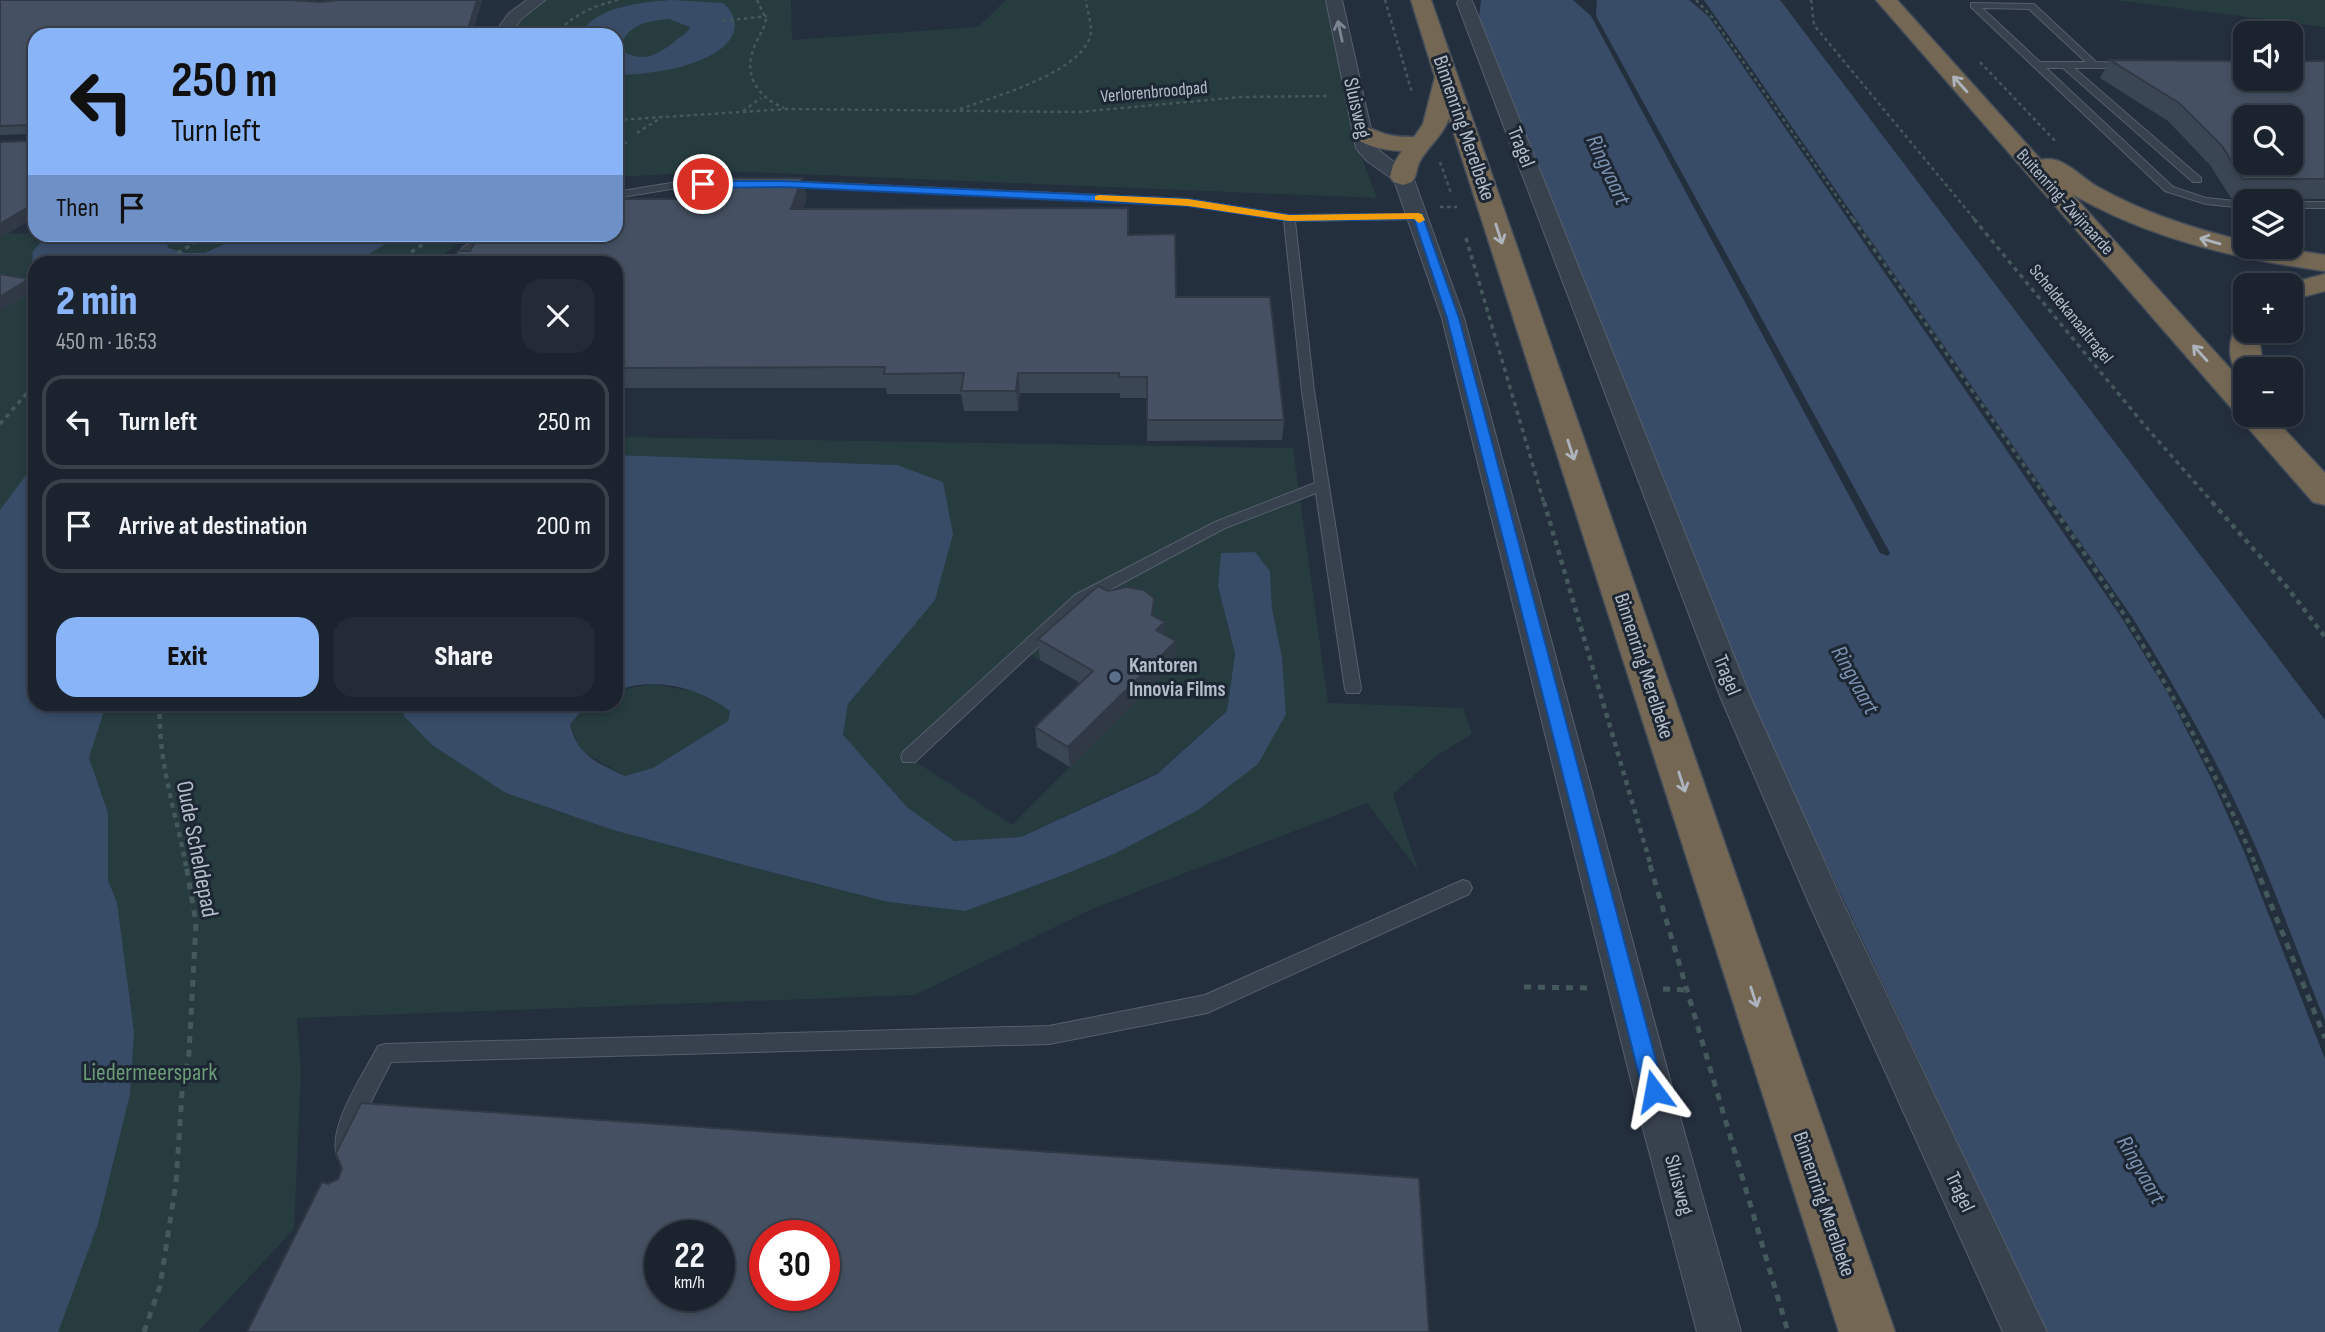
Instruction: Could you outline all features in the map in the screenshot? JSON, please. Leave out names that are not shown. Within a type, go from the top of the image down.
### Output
[{"type":"highway","name":"Binnenring Merelbeke","points":[[1420,0],[1867,1332]]},
{"type":"highway","name":"Buitenring-Zwijnaarde","points":[[1885,0],[2233,391]]},
{"type":"highway","points":[[1403,177],[1403,171],[1436,122],[1447,76]]},
{"type":"highway","points":[[1363,133],[1375,140],[1394,144],[1422,142]]},
{"type":"highway","points":[[2005,135],[2037,152],[2054,169],[2101,198],[2173,230],[2260,253],[2325,263]]},
{"type":"highway","points":[[2303,288],[2325,282]]},
{"type":"highway","points":[[2265,427],[2325,494]]},
{"type":"highway","points":[[2289,427],[2325,466]]},
{"type":"street","name":"Sluisweg","points":[[1334,0],[1366,148],[1374,157],[1403,177],[1453,318],[1629,989],[1660,1118],[1719,1332]]},
{"type":"street","points":[[507,28],[530,1]]},
{"type":"street","name":"Tragel","points":[[1465,3],[1735,696],[1832,916],[2025,1332]]},
{"type":"lane","points":[[2094,65],[2031,6],[1974,5],[2169,189],[2185,196],[2233,205]]},
{"type":"lane","points":[[2064,64],[2197,180]]},
{"type":"lane","points":[[2037,65],[2135,65]]},
{"type":"lane","points":[[623,194],[677,185],[730,184]]},
{"type":"lane","points":[[770,184],[1188,202],[1289,218],[1418,216]]},
{"type":"lane","points":[[2303,205],[2325,205]]},
{"type":"lane","points":[[1289,218],[1308,391],[1353,689]]},
{"type":"lane","points":[[462,256],[467,249],[482,242]]},
{"type":"lane","points":[[909,757],[1080,599],[1220,525],[1322,485]]},
{"type":"lane","points":[[347,1172],[344,1163],[348,1125],[385,1053],[1049,1035],[1207,1004],[1463,888]]},
{"type":"path","points":[[562,28],[576,15],[618,0]]},
{"type":"path","points":[[759,0],[767,16],[766,24],[752,50],[749,65],[751,79],[761,97],[788,109]]},
{"type":"path","name":"Verlorenbroodpad","points":[[956,110],[1047,74],[1083,52],[1091,25],[1086,0]]},
{"type":"path","points":[[1385,0],[1422,142],[1438,159],[1457,207]]},
{"type":"path","points":[[1696,0],[1712,17],[2031,477],[2126,617],[2172,691],[2216,776],[2252,855],[2325,1038]]},
{"type":"path","name":"Scheldekanaaltragel","points":[[1811,0],[1814,24],[2146,427],[2287,587],[2325,637]]},
{"type":"path","points":[[723,21],[767,16]]},
{"type":"path","points":[[1978,59],[2063,148]]},
{"type":"path","name":"Verlorenbroodpad","points":[[623,120],[788,109],[1079,112],[1241,97],[1353,96]]},
{"type":"path","points":[[739,113],[761,97]]},
{"type":"path","points":[[1465,234],[1788,1332]]},
{"type":"path","points":[[172,256],[196,242]]},
{"type":"path","points":[[405,256],[427,242]]},
{"type":"path","points":[[0,424],[28,392]]},
{"type":"path","name":"Oude Scheldepad","points":[[144,1332],[160,1286],[176,1184],[182,1093],[189,1053],[196,923],[165,772],[160,711]]},
{"type":"path","points":[[1524,987],[1629,989]]},
{"type":"green space","points":[[541,0],[791,0],[792,40],[978,27],[1006,0],[1327,0],[1354,138],[1377,198],[724,171],[623,177],[623,28],[509,28]]},
{"type":"green space","points":[[2114,0],[2325,0],[2325,27],[2303,24],[2303,21],[2278,21]]},
{"type":"green space","name":"Liedermeerspark","points":[[0,233],[28,233],[28,242],[461,242],[441,256],[28,256],[28,711],[403,711],[404,716],[506,793],[613,830],[744,865],[888,902],[964,911],[1114,854],[1286,715],[1282,657],[1272,608],[1270,571],[1226,622],[1235,654],[1227,711],[1157,773],[1021,837],[954,841],[907,807],[843,736],[848,704],[889,653],[897,465],[623,455],[623,437],[1293,448],[1328,703],[1463,708],[1472,734],[1436,756],[1393,794],[1418,870],[1367,803],[1092,909],[915,995],[297,1018],[301,1070],[294,1229],[198,1332],[0,1332]],"holes":[[[1025,651],[1040,660],[1175,662],[1012,825],[909,757]]]},
{"type":"green space","points":[[652,684],[704,693],[730,711],[728,721],[664,763],[650,770],[625,776],[580,750],[570,724],[582,711],[623,711],[623,690]]},
{"type":"water","points":[[671,0],[723,3],[733,16],[734,31],[727,43],[700,60],[664,70],[623,75],[623,51],[642,57],[655,54],[685,34],[690,27],[669,19],[652,21],[632,29],[623,41],[623,28],[585,28],[608,12],[634,4]]},
{"type":"water","name":"Ringvaart","points":[[1481,0],[1573,0],[1591,16],[1880,553],[1888,556],[1890,553],[1596,16],[1597,0],[1689,0],[1709,17],[2121,617],[2166,690],[2210,776],[2245,854],[2325,1059],[2325,1332],[2047,1332],[1764,731],[1646,443],[1479,18]]},
{"type":"water","points":[[1704,0],[1780,0],[2325,720],[2325,1021],[2277,898],[2232,795],[2150,646]]},
{"type":"water","points":[[41,242],[167,242],[168,248],[186,253],[205,253],[228,242],[389,242],[366,256],[33,256],[33,251]]},
{"type":"water","points":[[623,455],[897,465],[943,482],[953,534],[935,600],[848,704],[843,735],[907,807],[954,841],[1021,837],[1157,774],[1227,711],[1235,654],[1218,586],[1221,553],[1255,552],[1270,571],[1272,608],[1282,657],[1286,714],[1258,764],[1198,810],[1114,854],[965,911],[888,902],[744,865],[613,830],[506,793],[432,745],[404,716],[403,711],[581,711],[570,724],[578,744],[590,757],[625,776],[653,768],[728,721],[730,711],[691,690],[660,684],[623,688]]},
{"type":"water","points":[[28,472],[28,711],[104,711],[89,758],[108,813],[108,880],[117,903],[134,1032],[130,1094],[98,1224],[58,1332],[0,1332],[0,510]]},
{"type":"building","points":[[0,0],[477,0],[468,28],[28,28],[28,125],[0,126]]},
{"type":"building","points":[[2110,60],[2233,61],[2233,91],[2303,91],[2303,61],[2325,61],[2325,179],[2243,179],[2240,175],[2303,175],[2303,105],[2233,105],[2233,163],[2222,146],[2179,103]]},
{"type":"building","points":[[28,141],[28,208],[0,224],[0,142]]},
{"type":"building","points":[[704,178],[802,178],[791,209],[1128,208],[1128,235],[1175,234],[1176,297],[1270,297],[1284,420],[1147,420],[1147,377],[1119,377],[1119,373],[1018,373],[1016,391],[961,391],[964,373],[884,374],[885,367],[623,368],[623,256],[454,256],[458,251],[470,251],[475,242],[623,242],[623,199],[695,199]]},
{"type":"building","points":[[0,274],[28,279],[28,280],[0,297]]},
{"type":"building","name":"Kantoren Innovia Films","points":[[1098,586],[1108,591],[1127,587],[1144,590],[1154,598],[1152,615],[1165,622],[1156,630],[1176,641],[1068,747],[1035,727],[1093,671],[1038,639]]},
{"type":"building","points":[[361,1103],[1419,1178],[1429,1332],[247,1332],[322,1182],[328,1184],[338,1179],[342,1169],[336,1153]]},
{"type":"slow traffic","points":[[1099,198],[1188,202],[1289,218],[1418,216],[1419,220]]},
{"type":"place","name":"Kantoren Innovia Films","points":[[1115,677]]},
{"type":"route","points":[[703,184],[783,184],[1188,202],[1289,218],[1418,216],[1453,318],[1624,967],[1654,1091]]}]
